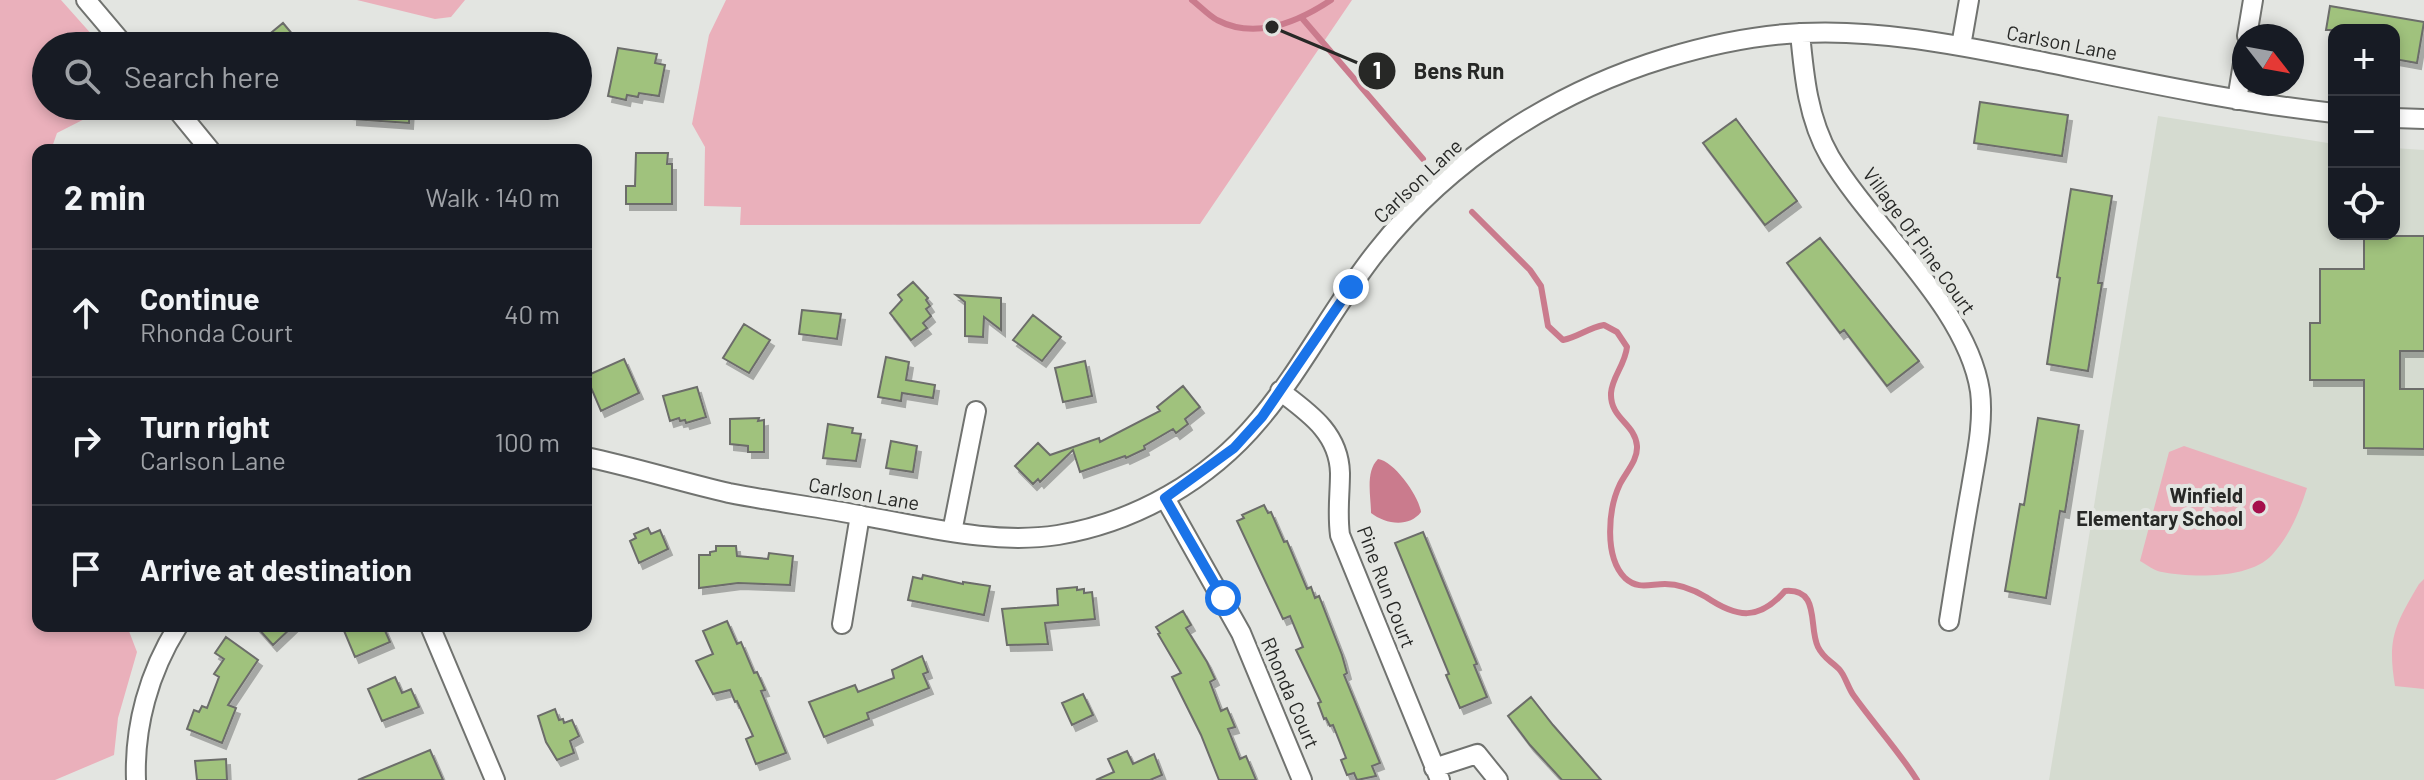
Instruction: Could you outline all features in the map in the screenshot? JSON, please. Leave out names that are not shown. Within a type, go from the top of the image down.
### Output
[{"type":"street","points":[[86,0],[113,32]]},
{"type":"street","points":[[1961,46],[1969,0]]},
{"type":"street","points":[[2249,24],[2253,0]]},
{"type":"street","name":"Carlson Lane","points":[[592,459],[733,494],[952,532],[1006,538],[1057,535],[1108,522],[1165,498],[1234,448],[1262,417],[1378,249],[1438,187],[1500,137],[1556,102],[1611,77],[1669,57],[1737,41],[1800,33],[1879,36],[1961,46],[2237,100],[2328,112]]},
{"type":"street","name":"Village Of Pine Court","points":[[1800,33],[1805,86],[1814,120],[1830,156],[1956,327],[1972,360],[1980,393],[1980,431],[1949,621]]},
{"type":"street","points":[[2237,100],[2238,96]]},
{"type":"street","points":[[2400,118],[2424,119]]},
{"type":"street","points":[[185,120],[205,144]]},
{"type":"street","name":"Pine Run Court","points":[[1280,391],[1315,418],[1334,444],[1340,474],[1337,500],[1340,535],[1437,774],[1477,754],[1498,780]]},
{"type":"street","points":[[952,532],[976,411]]},
{"type":"street","name":"Rhonda Court","points":[[1165,498],[1241,633],[1302,780]]},
{"type":"street","points":[[842,624],[860,515]]},
{"type":"street","points":[[136,780],[140,723],[149,686],[175,632]]},
{"type":"street","points":[[433,632],[495,780]]},
{"type":"shaded area","points":[[0,0],[61,0],[90,32],[32,32],[32,120],[83,120],[57,133],[53,144],[32,144],[32,632],[129,632],[137,652],[118,718],[114,755],[55,780],[0,780]]},
{"type":"shaded area","points":[[357,0],[465,0],[451,17],[435,19]]},
{"type":"shaded area","points":[[726,0],[1352,0],[1200,224],[740,225],[741,207],[704,206],[705,147],[692,124],[709,35]]},
{"type":"shaded area","name":"Winfield Elementary School","points":[[2158,116],[2328,143],[2328,240],[2400,240],[2400,148],[2424,150],[2424,780],[2049,780]]},
{"type":"shaded area","points":[[2184,446],[2307,488],[2289,532],[2262,563],[2235,573],[2204,576],[2159,571],[2140,561],[2169,452]]},
{"type":"shaded area","points":[[1378,459],[1398,472],[1411,489],[1421,512],[1416,517],[1397,523],[1371,513],[1370,477]]},
{"type":"shaded area","points":[[2424,579],[2424,689],[2395,686],[2392,656],[2395,632],[2404,610]]},
{"type":"building","points":[[2330,6],[2424,22],[2417,63],[2400,60],[2400,24],[2328,24],[2326,30]]},
{"type":"building","points":[[283,23],[291,32],[272,32]]},
{"type":"building","points":[[618,48],[657,54],[655,63],[665,65],[659,96],[639,93],[638,97],[627,95],[626,100],[608,96]]},
{"type":"building","points":[[1980,102],[2068,115],[2062,156],[1974,143]]},
{"type":"building","points":[[1736,119],[1797,201],[1765,225],[1703,143]]},
{"type":"building","points":[[367,120],[409,120],[409,123]]},
{"type":"building","points":[[636,153],[668,153],[667,164],[672,164],[672,204],[626,204],[626,186],[635,186]]},
{"type":"building","points":[[2071,189],[2112,196],[2088,371],[2047,364]]},
{"type":"building","points":[[2424,236],[2424,351],[2400,351],[2400,389],[2424,389],[2424,449],[2364,448],[2364,380],[2310,380],[2310,323],[2320,323],[2320,269],[2364,269],[2364,240]]},
{"type":"building","points":[[1820,238],[1919,361],[1887,386],[1844,330],[1840,333],[1787,263]]},
{"type":"building","points":[[913,282],[928,298],[926,300],[930,306],[926,309],[931,316],[923,323],[927,328],[911,340],[890,313],[902,300],[898,295]]},
{"type":"building","points":[[956,295],[1001,298],[1001,330],[984,317],[983,337],[965,336],[965,302]]},
{"type":"building","points":[[802,310],[841,314],[837,339],[799,334]]},
{"type":"building","points":[[1033,315],[1061,337],[1042,361],[1013,340]]},
{"type":"building","points":[[744,324],[770,340],[749,373],[723,358]]},
{"type":"building","points":[[886,357],[909,362],[906,380],[935,385],[933,398],[902,393],[901,401],[878,397]]},
{"type":"building","points":[[624,359],[639,393],[601,411],[592,390],[592,373]]},
{"type":"building","points":[[1085,361],[1092,396],[1063,402],[1055,368]]},
{"type":"building","points":[[1183,386],[1200,407],[1185,419],[1188,424],[1176,433],[1173,429],[1144,446],[1145,449],[1080,472],[1073,450],[1040,482],[1038,479],[1033,484],[1015,466],[1038,443],[1050,455],[1099,438],[1100,442],[1160,411],[1157,407]]},
{"type":"building","points":[[697,387],[706,417],[686,423],[679,418],[670,421],[663,396]]},
{"type":"building","points":[[759,418],[758,421],[764,420],[764,452],[748,452],[748,446],[730,444],[730,419]]},
{"type":"building","points":[[2038,418],[2079,425],[2065,512],[2060,511],[2046,598],[2005,591],[2020,504],[2024,505]]},
{"type":"building","points":[[828,424],[853,428],[852,433],[861,434],[856,461],[823,458]]},
{"type":"building","points":[[891,441],[917,446],[913,472],[886,468]]},
{"type":"building","points":[[1264,505],[1268,513],[1271,512],[1284,542],[1287,541],[1307,589],[1311,587],[1315,598],[1319,596],[1342,655],[1347,673],[1344,675],[1380,763],[1372,766],[1376,776],[1357,780],[1354,773],[1347,775],[1341,760],[1346,758],[1333,725],[1330,726],[1324,719],[1318,703],[1321,702],[1296,650],[1303,647],[1290,616],[1283,619],[1237,521],[1244,518],[1242,515]]},
{"type":"building","points":[[648,528],[651,534],[660,530],[668,549],[639,563],[630,541],[636,538],[634,534]]},
{"type":"building","points":[[1423,532],[1477,664],[1474,665],[1487,697],[1460,708],[1395,543]]},
{"type":"building","points":[[716,546],[736,546],[737,556],[768,559],[769,553],[793,556],[790,585],[738,583],[699,588],[699,555],[710,555],[710,552],[716,551]]},
{"type":"building","points":[[923,575],[963,584],[990,586],[984,615],[908,600],[913,577],[922,579]]},
{"type":"building","points":[[1077,587],[1077,590],[1084,589],[1084,593],[1092,592],[1095,619],[1045,623],[1048,644],[1007,645],[1002,609],[1058,605],[1057,589]]},
{"type":"building","points":[[1183,611],[1191,625],[1186,628],[1215,679],[1210,682],[1221,711],[1227,708],[1235,727],[1228,729],[1240,759],[1246,756],[1256,780],[1219,780],[1172,677],[1181,673],[1156,627]]},
{"type":"building","points":[[727,621],[737,644],[741,642],[754,673],[757,672],[765,690],[761,691],[786,753],[756,764],[746,739],[753,736],[737,701],[730,690],[713,694],[696,661],[713,654],[703,631]]},
{"type":"building","points":[[261,632],[287,632],[273,645]]},
{"type":"building","points":[[345,632],[386,632],[390,642],[355,657]]},
{"type":"building","points":[[226,637],[258,660],[228,705],[236,708],[222,743],[187,729],[194,710],[199,712],[202,706],[207,708],[219,677],[214,674],[224,659],[215,653]]},
{"type":"building","points":[[922,656],[928,672],[923,674],[929,688],[867,713],[869,719],[824,737],[809,702],[855,685],[858,692],[894,678],[892,670]]},
{"type":"building","points":[[395,677],[402,693],[411,689],[419,707],[382,721],[368,689]]},
{"type":"building","points":[[1083,694],[1093,715],[1072,725],[1062,703]]},
{"type":"building","points":[[1531,697],[1601,780],[1562,780],[1530,745],[1508,716]]},
{"type":"building","points":[[555,709],[559,720],[563,719],[564,723],[572,720],[579,736],[570,741],[574,753],[557,760],[546,742],[538,716]]},
{"type":"building","points":[[430,750],[443,780],[358,780]]},
{"type":"building","points":[[1127,751],[1133,764],[1154,754],[1162,775],[1150,780],[1096,780],[1114,772],[1108,759]]},
{"type":"building","points":[[226,759],[227,780],[197,780],[195,761]]},
{"type":"waterway","points":[[1192,0],[1217,20],[1246,28],[1276,26],[1305,15],[1331,0]]},
{"type":"waterway","points":[[1301,17],[1423,159]]},
{"type":"waterway","points":[[1472,212],[1530,270],[1541,286],[1548,326],[1563,340],[1604,325],[1617,332],[1627,347],[1611,393],[1614,409],[1632,432],[1637,446],[1634,461],[1616,494],[1611,519],[1611,546],[1618,569],[1625,578],[1639,585],[1681,586],[1728,609],[1747,613],[1766,608],[1785,591],[1804,596],[1809,602],[1820,651],[1841,672],[1854,696],[1917,780]]},
{"type":"place","name":"Bens Run","points":[[1272,27]]},
{"type":"place","name":"Winfield Elementary School","points":[[2259,507]]},
{"type":"route","points":[[1223,598],[1165,498],[1234,448],[1262,417],[1351,287]]}]
